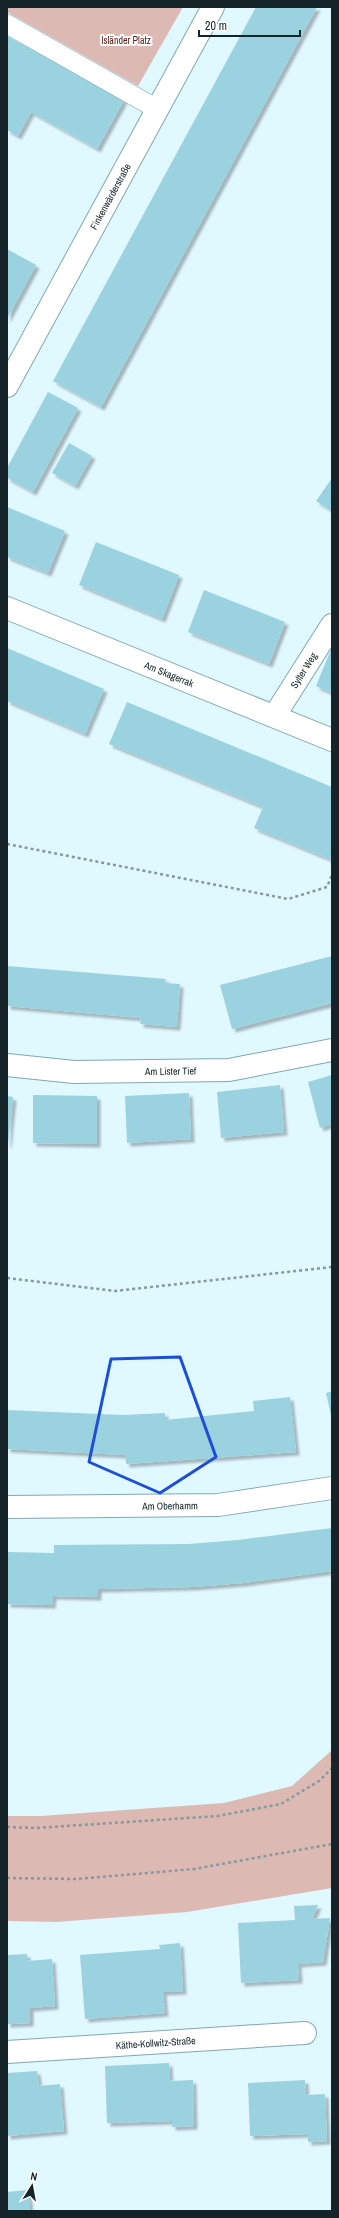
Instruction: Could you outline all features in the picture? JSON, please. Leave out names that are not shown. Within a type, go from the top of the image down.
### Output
[{"type":"street","name":"Finkenwärderstraße","points":[[7,386],[213,7]]},
{"type":"street","name":"Am Skagerrak","points":[[7,608],[275,715],[332,740]]},
{"type":"street","name":"Sylter Weg","points":[[275,715],[332,625]]},
{"type":"street","name":"Am Lister Tief","points":[[7,1065],[74,1072],[229,1070],[332,1050]]},
{"type":"street","name":"Am Oberhamm","points":[[7,1507],[218,1505],[332,1488]]},
{"type":"street","name":"Käthe-Kollwitz-Straße","points":[[7,2052],[305,2033]]},
{"type":"lane","points":[[7,24],[157,109]]},
{"type":"path","points":[[7,844],[288,899],[327,886],[332,875]]},
{"type":"path","points":[[7,1278],[115,1291],[332,1267]]},
{"type":"path","points":[[7,1827],[36,1828],[218,1816],[281,1804],[319,1781],[332,1768]]},
{"type":"path","points":[[7,1878],[75,1879],[194,1869],[332,1844]]},
{"type":"highlighted area","points":[[180,1357],[216,1457],[160,1493],[89,1462],[111,1359]]},
{"type":"green space","name":"Isländer Platz","points":[[7,7],[183,7],[138,86],[7,12]]},
{"type":"green space","points":[[332,1750],[332,1888],[187,1912],[56,1922],[7,1921],[7,1816],[41,1816],[224,1803],[292,1786]]},
{"type":"building","points":[[256,7],[317,7],[101,407],[53,381]]},
{"type":"building","points":[[7,36],[124,100],[97,149],[31,112],[18,136],[7,130]]},
{"type":"building","points":[[7,249],[36,265],[7,319]]},
{"type":"building","points":[[48,392],[78,408],[33,492],[7,478],[7,468]]},
{"type":"building","points":[[69,443],[92,456],[75,486],[52,473]]},
{"type":"building","points":[[332,478],[332,511],[316,501]]},
{"type":"building","points":[[7,507],[65,531],[48,573],[7,557]]},
{"type":"building","points":[[96,542],[179,575],[162,619],[79,585]]},
{"type":"building","points":[[204,590],[285,622],[269,664],[188,632]]},
{"type":"building","points":[[332,647],[332,693],[316,686]]},
{"type":"building","points":[[7,648],[104,689],[85,734],[7,701]]},
{"type":"building","points":[[127,702],[332,787],[332,860],[254,828],[263,807],[109,744]]},
{"type":"building","points":[[332,956],[332,1003],[232,1029],[220,985]]},
{"type":"building","points":[[7,966],[166,979],[165,983],[180,984],[177,1027],[140,1024],[141,1018],[7,1006]]},
{"type":"building","points":[[332,1075],[332,1124],[320,1128],[308,1082]]},
{"type":"building","points":[[280,1085],[284,1132],[221,1138],[217,1092]]},
{"type":"building","points":[[189,1093],[191,1139],[127,1143],[125,1096]]},
{"type":"building","points":[[33,1095],[97,1096],[97,1144],[33,1143]]},
{"type":"building","points":[[7,1096],[13,1097],[8,1145],[7,1145]]},
{"type":"building","points":[[332,1391],[332,1415],[331,1415],[326,1393]]},
{"type":"building","points":[[290,1397],[296,1452],[126,1464],[125,1455],[7,1449],[7,1410],[123,1415],[165,1413],[165,1420],[254,1411],[253,1401]]},
{"type":"building","points":[[332,1528],[332,1571],[243,1583],[192,1587],[98,1589],[98,1597],[53,1596],[52,1605],[7,1604],[7,1552],[54,1553],[54,1545],[189,1544],[238,1540]]},
{"type":"building","points":[[318,1905],[312,1919],[330,1918],[323,1962],[298,1964],[299,1980],[241,1983],[238,1923],[295,1920],[294,1906]]},
{"type":"building","points":[[180,1943],[183,1991],[163,1992],[165,2013],[85,2019],[80,1955],[160,1949],[159,1945]]},
{"type":"building","points":[[27,1954],[27,1961],[52,1959],[55,2006],[30,2008],[30,2023],[7,2024],[7,1955]]},
{"type":"building","points":[[169,2063],[170,2081],[193,2080],[194,2126],[172,2127],[172,2121],[107,2123],[105,2066]]},
{"type":"building","points":[[37,2071],[39,2086],[60,2084],[64,2131],[7,2136],[7,2073]]},
{"type":"building","points":[[305,2080],[306,2095],[325,2094],[327,2141],[308,2142],[308,2134],[250,2136],[248,2083]]},
{"type":"building","points":[[28,2190],[30,2211],[7,2211],[7,2192]]}]
